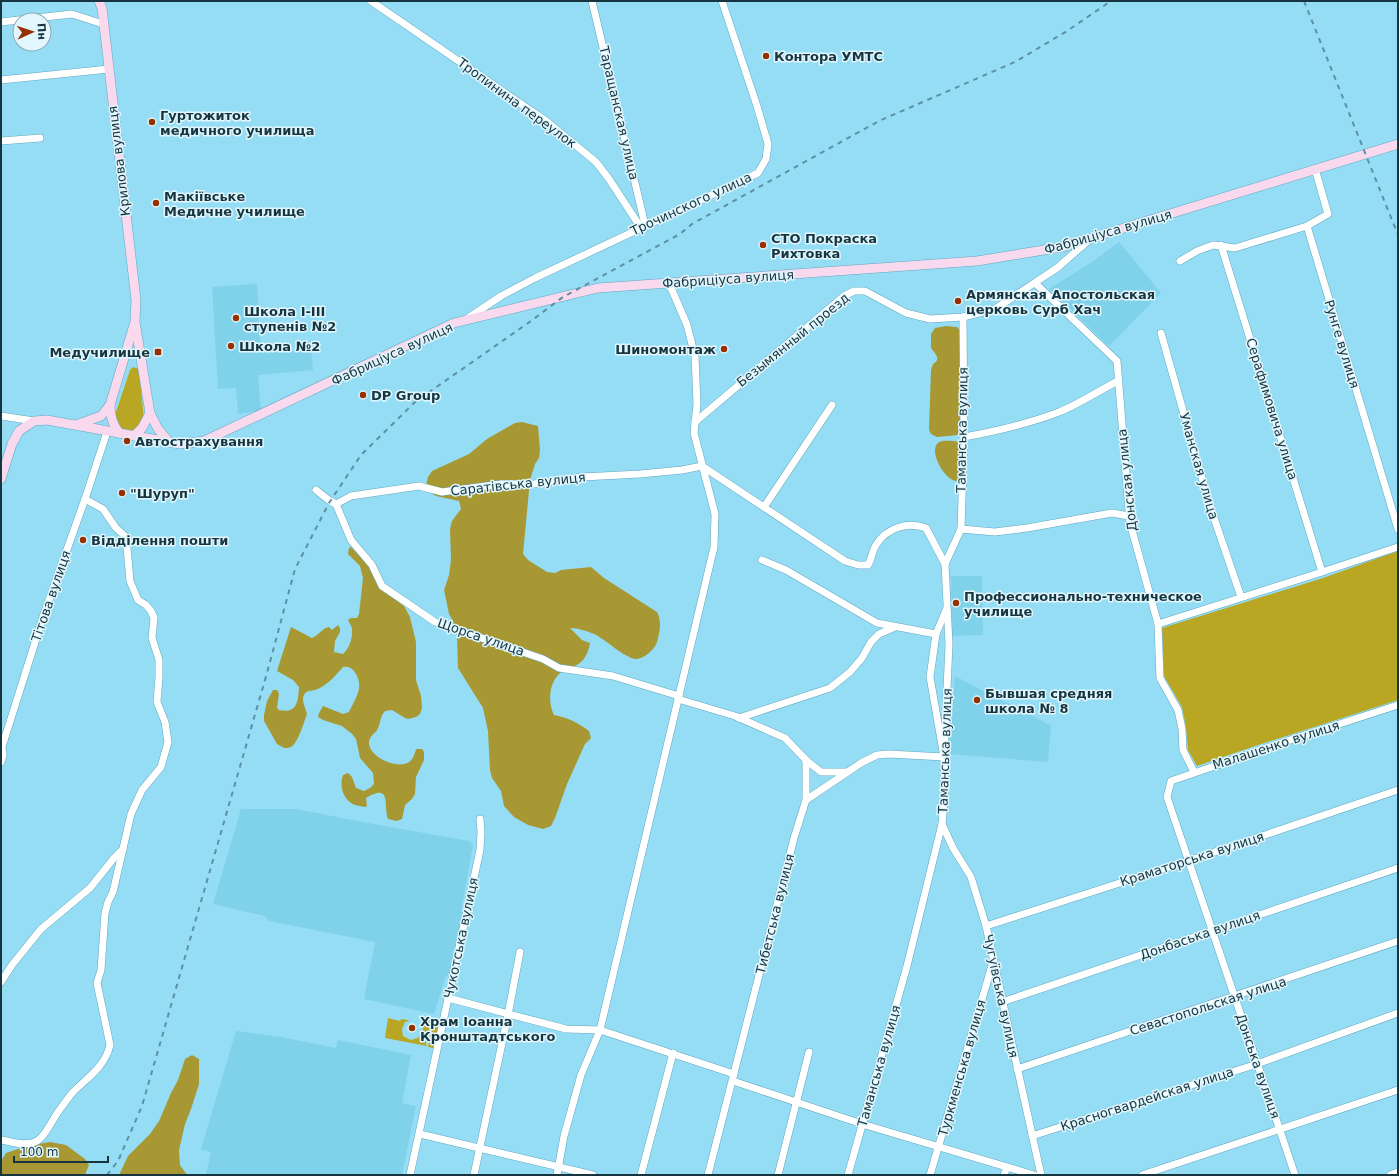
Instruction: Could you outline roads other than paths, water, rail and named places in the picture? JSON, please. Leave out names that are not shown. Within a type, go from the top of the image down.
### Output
[{"type":"main road","name":"Крилова вулиця","points":[[98,1],[102,8],[136,300],[135,322]]},
{"type":"main road","name":"Фабриціуса вулиця","points":[[34,421],[46,420],[180,444],[204,442],[454,323],[598,288],[977,261],[1062,247],[1089,240],[1315,169],[1397,146]]},
{"type":"main road","points":[[119,433],[110,415],[110,405],[135,322]]},
{"type":"main road","points":[[135,322],[150,413],[158,430],[169,442]]},
{"type":"main road","points":[[124,362],[128,360],[137,360],[142,364]]},
{"type":"main road","points":[[76,425],[101,416],[110,405]]},
{"type":"main road","points":[[134,436],[142,428],[150,413]]},
{"type":"main road","points":[[1,480],[12,444],[19,431],[34,421]]},
{"type":"street","name":"Тропинина переулок","points":[[371,1],[546,121],[596,162],[643,226]]},
{"type":"street","name":"Таращанская улица","points":[[592,1],[643,226]]},
{"type":"street","name":"Трочинского улица","points":[[464,321],[501,296],[535,278],[758,173],[766,159],[768,144],[722,1]]},
{"type":"street","points":[[1,22],[72,14],[103,24]]},
{"type":"street","points":[[1,80],[109,69]]},
{"type":"street","points":[[1,141],[40,138]]},
{"type":"street","points":[[1180,261],[1197,251],[1213,245],[1235,248],[1306,226],[1328,214],[1315,169]]},
{"type":"street","name":"Рунге вулиця","points":[[1306,226],[1398,529]]},
{"type":"street","name":"Безымянный проезд","points":[[695,422],[844,296],[854,291],[865,291],[906,313],[930,319],[963,317],[995,309],[1057,268],[1089,240]]},
{"type":"street","name":"Серафимовича улица","points":[[1221,245],[1322,572]]},
{"type":"street","points":[[556,1175],[564,1136],[581,1075],[600,1030],[714,547],[715,514],[694,433],[697,404],[695,356],[687,325],[669,283]]},
{"type":"street","name":"Донская улица","points":[[1035,283],[1117,361],[1129,516],[1136,549],[1158,624],[1160,678],[1178,710],[1182,729],[1183,750],[1194,772]]},
{"type":"street","name":"Таманська вулиця","points":[[848,1175],[907,966],[942,824],[945,791],[944,757],[949,644],[945,564],[961,529],[964,437],[963,317]]},
{"type":"street","name":"Уманская улица","points":[[1160,333],[1210,506],[1241,597]]},
{"type":"street","points":[[964,437],[997,431],[1060,412],[1118,381]]},
{"type":"street","points":[[764,507],[832,406]]},
{"type":"street","points":[[1,416],[34,421]]},
{"type":"street","name":"Тітова вулиця","points":[[1,762],[3,755],[2,747],[43,617],[107,432]]},
{"type":"street","points":[[702,466],[845,561],[858,565],[868,565],[875,546],[887,532],[902,526],[920,526],[926,528],[945,564]]},
{"type":"street","name":"Саратівська вулиця","points":[[336,504],[351,496],[419,486],[442,492],[501,484],[534,484],[582,477],[640,474],[682,470],[702,466]]},
{"type":"street","points":[[316,490],[336,504]]},
{"type":"street","points":[[1,1140],[23,1144],[38,1141],[72,1093],[102,1064],[108,1055],[110,1045],[97,983],[101,970],[105,914],[108,902],[113,892],[131,814],[142,790],[161,767],[168,742],[165,722],[157,702],[159,660],[152,638],[154,619],[152,611],[138,600],[130,581],[126,536],[116,528],[103,509],[85,499]]},
{"type":"street","name":"Щорса улица","points":[[336,504],[351,540],[372,565],[382,586],[435,622],[543,659],[558,668],[613,676],[739,718],[785,738],[806,760],[822,772],[847,772]]},
{"type":"street","points":[[961,529],[995,532],[1112,513],[1129,516]]},
{"type":"street","points":[[1158,624],[1398,547]]},
{"type":"street","points":[[762,560],[786,570],[877,623],[936,634]]},
{"type":"street","points":[[806,800],[861,763],[877,756],[889,754],[944,757],[930,678],[936,634],[947,608]]},
{"type":"street","points":[[739,718],[830,688],[850,672],[862,658],[871,642],[879,634],[895,627]]},
{"type":"street","name":"Малашенко вулиця","points":[[1167,797],[1171,780],[1398,705]]},
{"type":"street","name":"Тибетська вулиця","points":[[708,1175],[794,838],[806,800],[806,760]]},
{"type":"street","name":"Краматорська вулиця","points":[[986,926],[1188,861],[1398,790]]},
{"type":"street","name":"Донська вулиця","points":[[1167,797],[1295,1175]]},
{"type":"street","name":"Чукотська вулиця","points":[[410,1175],[480,850],[480,819]]},
{"type":"street","name":"Чугуївська вулиця","points":[[942,824],[953,848],[971,877],[986,926],[1041,1175]]},
{"type":"street","points":[[1,982],[12,965],[41,929],[90,888],[123,849]]},
{"type":"street","name":"Донбаська вулиця","points":[[1002,1002],[1398,868]]},
{"type":"street","name":"Севастопольская улица","points":[[1017,1069],[1398,941]]},
{"type":"street","points":[[474,1175],[520,952]]},
{"type":"street","name":"Туркменська вулиця","points":[[930,1175],[993,960]]},
{"type":"street","points":[[448,998],[566,1029],[600,1030],[673,1053],[796,1103],[1034,1175]]},
{"type":"street","name":"Красногвардейская улица","points":[[1032,1136],[1257,1064],[1398,1013]]},
{"type":"street","points":[[778,1175],[809,1052]]},
{"type":"street","points":[[641,1175],[673,1053]]},
{"type":"street","points":[[1142,1175],[1398,1090]]},
{"type":"street","points":[[420,1134],[594,1175]]},
{"type":"street","points":[[1004,1175],[1006,1167]]},
{"type":"street","points":[[1390,1175],[1398,1172]]},
{"type":"railway","points":[[107,1175],[118,1161],[142,1106],[267,673],[295,569],[329,503],[361,455],[415,402],[563,297],[680,234],[692,224],[879,121],[1015,62],[1067,31],[1111,1]]},
{"type":"railway","points":[[1304,1],[1398,235]]},
{"type":"place","name":"Контора УМТС","points":[[766,56]]},
{"type":"place","name":"Гуртожиток медичного училища","points":[[152,122]]},
{"type":"place","name":"Макіївське Медичне училище","points":[[156,203]]},
{"type":"place","name":"СТО Покраска Рихтовка","points":[[763,245]]},
{"type":"place","name":"Армянская Апостольская церковь Сурб Хач","points":[[958,301]]},
{"type":"place","name":"Школа I-III ступенів №2","points":[[236,318]]},
{"type":"place","name":"Школа №2","points":[[231,346]]},
{"type":"place","name":"Шиномонтаж","points":[[724,349]]},
{"type":"place","name":"Медучилище","points":[[158,352]]},
{"type":"place","name":"DP Group","points":[[363,395]]},
{"type":"place","name":"Автострахування","points":[[127,441]]},
{"type":"place","name":"\"Шуруп\"","points":[[122,493]]},
{"type":"place","name":"Відділення пошти","points":[[83,540]]},
{"type":"place","name":"Профессионально-техническое училище","points":[[956,603]]},
{"type":"place","name":"Бывшая средняя школа № 8","points":[[977,700]]},
{"type":"place","name":"Храм Іоанна Кронштадтського","points":[[412,1028]]}]
